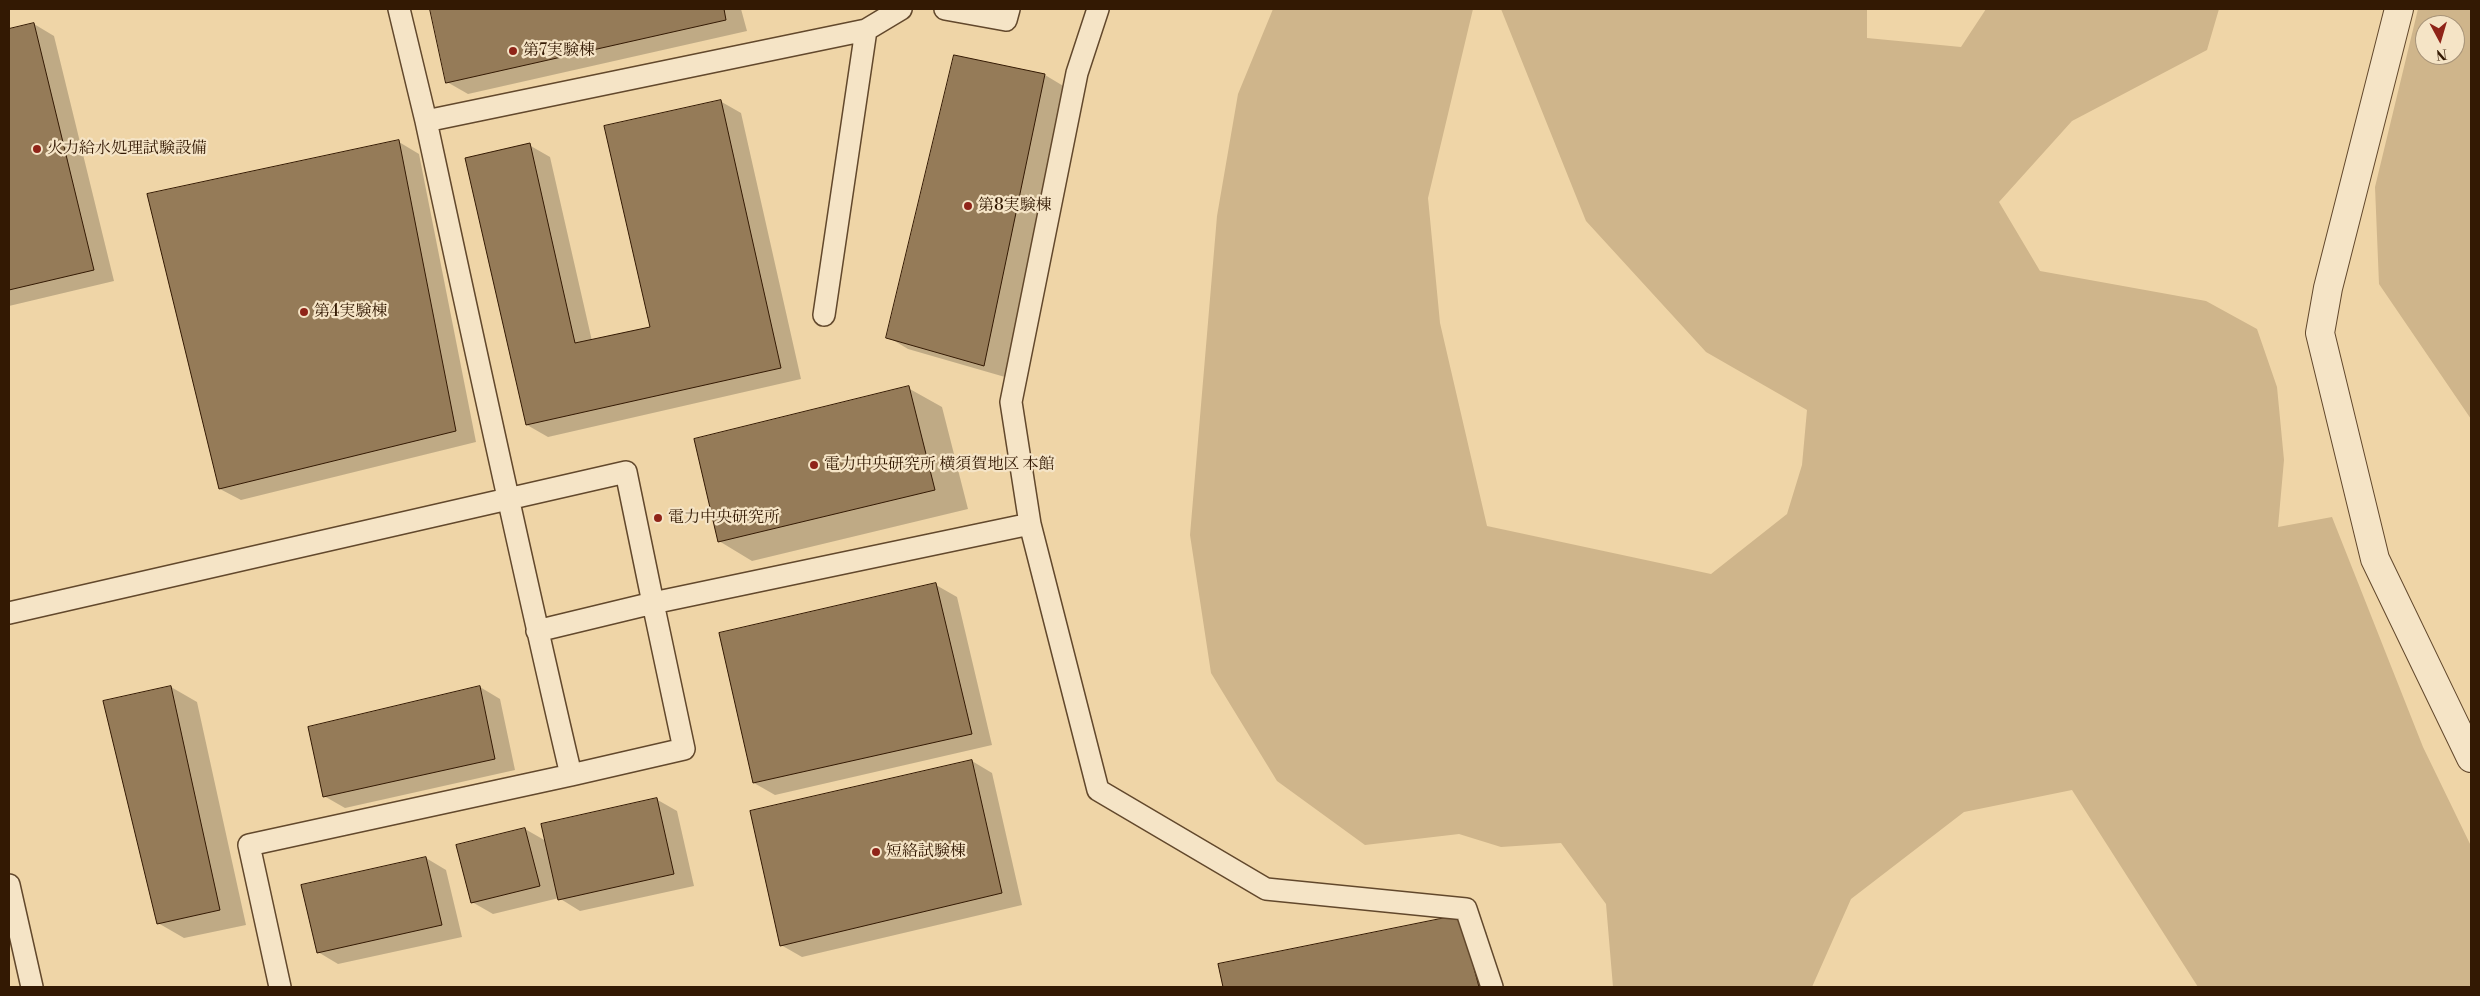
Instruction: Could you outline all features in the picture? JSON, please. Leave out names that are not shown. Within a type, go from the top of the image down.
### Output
[{"type":"street","points":[[2399,9],[2328,288],[2320,333],[2375,559],[2471,758]]},
{"type":"lane","points":[[399,9],[426,121],[537,631],[572,775]]},
{"type":"lane","points":[[426,121],[866,30],[901,9]]},
{"type":"lane","points":[[945,9],[1006,20],[1008,9]]},
{"type":"lane","points":[[1098,9],[1077,73],[1011,402],[1030,524],[1098,790],[1266,889],[1466,909],[1492,987]]},
{"type":"lane","points":[[824,315],[866,30]]},
{"type":"lane","points":[[9,613],[626,472],[684,749],[249,845],[280,987]]},
{"type":"lane","points":[[537,631],[653,603],[1030,524]]},
{"type":"lane","points":[[9,884],[32,987]]},
{"type":"shaded area","points":[[1273,9],[1473,9],[1428,198],[1440,323],[1487,526],[1711,574],[1787,514],[1802,465],[1807,410],[1706,352],[1586,221],[1501,9],[1867,9],[1867,38],[1961,47],[1986,9],[2219,9],[2207,50],[2072,121],[1999,202],[2040,271],[2206,301],[2257,329],[2277,387],[2284,460],[2278,527],[2332,517],[2423,747],[2471,846],[2471,987],[2198,987],[2072,790],[1964,812],[1851,899],[1812,987],[1613,987],[1606,904],[1561,843],[1501,847],[1459,834],[1365,845],[1277,781],[1211,673],[1190,535],[1217,216],[1238,94]]},
{"type":"shaded area","points":[[2418,9],[2471,9],[2471,419],[2379,284],[2375,187],[2415,21],[2415,65],[2465,65],[2465,15],[2417,15]]},
{"type":"building","name":"第7実験棟","points":[[430,9],[724,9],[726,20],[446,83]]},
{"type":"building","name":"火力給水処理試験設備","points":[[34,23],[94,270],[9,290],[9,29]]},
{"type":"building","name":"第8実験棟","points":[[954,55],[1045,74],[984,366],[886,338]]},
{"type":"building","points":[[721,100],[781,368],[526,425],[465,158],[530,143],[575,343],[650,327],[604,126]]},
{"type":"building","name":"第4実験棟","points":[[399,140],[456,431],[219,489],[147,194]]},
{"type":"building","name":"電力中央研究所 横須賀地区 本館","points":[[909,386],[935,490],[718,542],[694,439]]},
{"type":"building","points":[[936,583],[972,734],[753,783],[719,633]]},
{"type":"building","points":[[171,686],[220,910],[157,924],[103,701]]},
{"type":"building","points":[[480,686],[495,759],[323,797],[308,727]]},
{"type":"building","name":"短絡試験棟","points":[[972,760],[1002,893],[780,946],[750,811]]},
{"type":"building","points":[[657,798],[674,874],[558,900],[541,824]]},
{"type":"building","points":[[525,828],[540,886],[471,903],[456,845]]},
{"type":"building","points":[[426,857],[442,925],[317,953],[301,885]]},
{"type":"building","points":[[1460,915],[1479,987],[1223,987],[1218,964]]},
{"type":"place","name":"第7実験棟","points":[[513,51]]},
{"type":"place","name":"火力給水処理試験設備","points":[[37,149]]},
{"type":"place","name":"第8実験棟","points":[[968,206]]},
{"type":"place","name":"第4実験棟","points":[[304,312]]},
{"type":"place","name":"電力中央研究所 横須賀地区 本館","points":[[814,465]]},
{"type":"place","name":"電力中央研究所","points":[[658,518]]},
{"type":"place","name":"短絡試験棟","points":[[876,852]]}]
